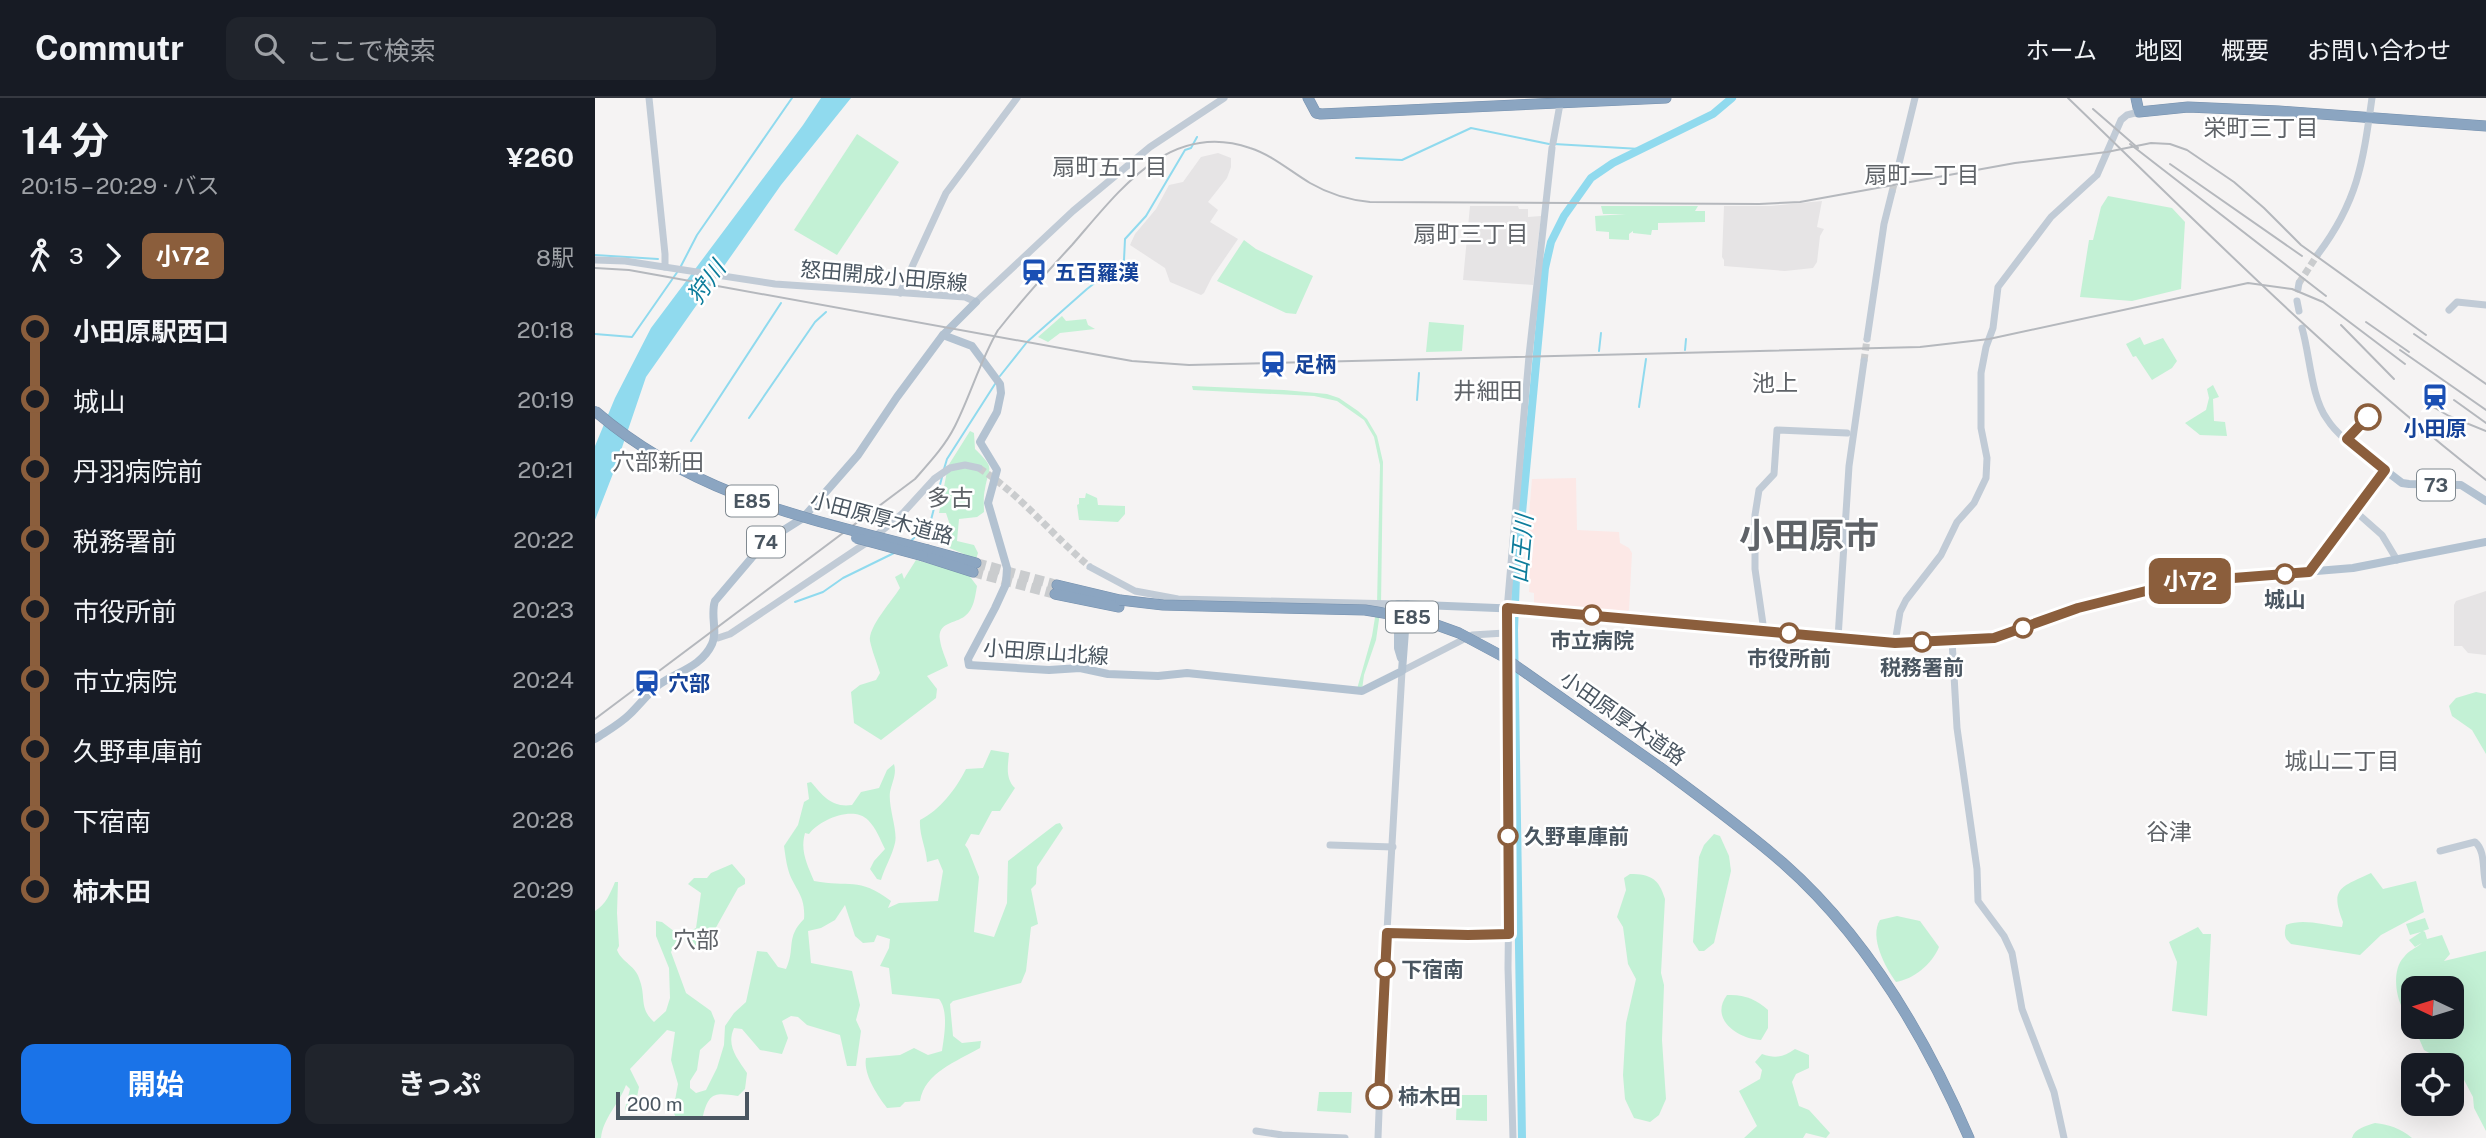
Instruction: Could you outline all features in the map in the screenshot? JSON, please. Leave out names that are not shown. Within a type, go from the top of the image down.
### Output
[{"type":"highway","points":[[1308,98],[1316,113],[1321,114],[1666,98]]},
{"type":"highway","points":[[2136,98],[2139,112],[2181,103],[2482,126]]},
{"type":"highway","name":"小田原厚木道路","points":[[595,411],[631,441],[656,457],[721,490],[974,568]]},
{"type":"highway","name":"小田原厚木道路","points":[[595,419],[627,445],[697,486],[742,504],[810,525],[925,553]]},
{"type":"highway","name":"小田原厚木道路","points":[[1056,590],[1119,603],[1365,610],[1420,619],[1459,633],[1502,656],[1726,816],[1784,864],[1825,905],[1865,953],[1898,1000],[1926,1048],[1969,1138]]},
{"type":"highway","name":"小田原厚木道路","points":[[1958,1118],[1963,1138]]},
{"type":"main road","name":"74","points":[[595,739],[630,714],[648,693],[663,681],[695,665],[703,657],[713,640],[713,609],[718,598],[759,548],[803,518],[852,462],[943,335],[976,302]]},
{"type":"main road","name":"小田原山北線","points":[[943,335],[972,346],[997,378],[1001,388],[999,407],[980,442],[997,470],[988,503],[1005,559],[1007,576],[1003,593],[968,659],[969,665],[1049,670],[1080,668],[1108,674],[1158,676],[1187,673],[1362,691],[1402,671]]},
{"type":"main road","name":"73","points":[[2385,470],[2402,483],[2461,485],[2486,501]]},
{"type":"main road","points":[[1402,671],[1398,648],[1402,604],[1513,608],[1895,643],[1994,638],[2078,608],[2182,582],[2309,572],[2396,560],[2486,542]]},
{"type":"street","points":[[649,98],[665,267]]},
{"type":"street","points":[[900,293],[946,193],[1017,98]]},
{"type":"street","name":"怒田開成小田原線","points":[[595,260],[665,267],[802,287],[965,297],[976,302],[1073,211],[1132,162],[1224,98]]},
{"type":"street","points":[[1896,176],[1915,98]]},
{"type":"street","points":[[2318,254],[2342,219],[2356,188],[2372,98]]},
{"type":"street","points":[[1513,1138],[1508,968],[1505,633],[1513,608],[1529,356],[1552,145],[1560,104]]},
{"type":"street","points":[[1895,643],[1900,612],[1906,600],[1941,555],[1957,522],[1973,503],[1986,478],[1987,458],[1981,428],[1981,373],[1993,328],[1998,287],[2050,217],[2097,175],[2120,120],[2139,112]]},
{"type":"street","points":[[1867,339],[1884,224],[1892,192]]},
{"type":"street","points":[[2297,301],[2299,311]]},
{"type":"street","points":[[2449,310],[2457,302],[2486,305]]},
{"type":"street","points":[[2302,328],[2322,412],[2331,425],[2385,470],[2309,572]]},
{"type":"street","points":[[1838,638],[1849,466],[1864,361]]},
{"type":"street","points":[[1764,631],[1755,569],[1755,515],[1759,490],[1774,474],[1777,430],[1847,433]]},
{"type":"street","points":[[718,638],[730,634],[872,539],[903,513],[933,479],[950,468],[979,468]]},
{"type":"street","points":[[2356,512],[2382,534],[2396,560]]},
{"type":"street","points":[[1090,568],[1135,591],[1178,599],[1402,604]]},
{"type":"street","points":[[1378,1138],[1402,671],[1472,635],[1505,633]]},
{"type":"street","points":[[1952,640],[1957,728],[1977,869],[1978,901],[2004,936],[2012,954],[2022,1009],[2054,1092],[2064,1138]]},
{"type":"street","points":[[2440,851],[2475,842],[2482,852],[2486,885]]},
{"type":"street","points":[[1330,845],[1393,847]]},
{"type":"street","points":[[1255,1131],[1345,1138]]},
{"type":"shaded area","points":[[1218,153],[1231,158],[1231,167],[1227,178],[1208,202],[1218,210],[1210,222],[1238,239],[1201,295],[1170,282],[1165,268],[1130,245],[1135,234],[1156,209],[1169,185],[1183,182],[1201,157]]},
{"type":"shaded area","points":[[1822,201],[1817,227],[1824,229],[1820,236],[1817,262],[1813,268],[1785,271],[1724,266],[1724,206],[1771,206]]},
{"type":"shaded area","points":[[1470,206],[1518,206],[1519,209],[1528,209],[1528,217],[1541,216],[1533,285],[1463,280]]},
{"type":"shaded area","points":[[1576,478],[1577,530],[1619,532],[1620,543],[1632,553],[1629,610],[1625,613],[1593,608],[1534,605],[1534,593],[1529,592],[1530,579],[1524,574],[1532,479]]},
{"type":"shaded area","points":[[2486,591],[2486,655],[2468,653],[2462,646],[2454,646],[2454,605],[2456,601]]},
{"type":"green space","points":[[857,134],[899,162],[837,255],[794,230]]},
{"type":"green space","points":[[2108,196],[2172,208],[2185,222],[2181,289],[2132,301],[2080,297],[2089,240],[2093,240],[2101,207]]},
{"type":"green space","points":[[1601,206],[1698,206],[1695,211],[1705,211],[1705,222],[1658,223],[1658,230],[1652,230],[1651,235],[1633,231],[1629,234],[1629,240],[1609,239],[1609,232],[1596,231],[1595,216],[1626,214],[1603,214]]},
{"type":"green space","points":[[1244,240],[1256,249],[1313,276],[1296,314],[1286,313],[1217,281]]},
{"type":"green space","points":[[1062,316],[1066,321],[1086,319],[1088,325],[1095,329],[1060,333],[1048,342],[1038,337]]},
{"type":"green space","points":[[1429,322],[1464,325],[1462,351],[1426,352]]},
{"type":"green space","points":[[2140,337],[2144,345],[2163,338],[2177,361],[2172,368],[2152,380],[2126,344]]},
{"type":"green space","points":[[2213,385],[2219,397],[2213,399],[2214,421],[2225,422],[2227,436],[2200,435],[2185,423],[2206,410],[2209,398],[2207,389]]},
{"type":"green space","points":[[1192,386],[1327,394],[1339,398],[1358,411],[1367,419],[1377,436],[1383,462],[1381,606],[1376,640],[1364,675],[1362,690],[1357,689],[1372,636],[1377,605],[1380,465],[1374,437],[1364,420],[1337,401],[1314,396],[1193,390]]},
{"type":"green space","points":[[970,431],[974,433],[975,449],[986,461],[989,471],[984,512],[977,517],[959,519],[957,541],[974,545],[978,553],[976,559],[947,547],[949,522],[946,513],[939,513],[948,466]]},
{"type":"green space","points":[[1086,493],[1097,498],[1098,505],[1125,506],[1125,514],[1118,522],[1079,520],[1077,505],[1079,498],[1085,498]]},
{"type":"green space","points":[[916,560],[968,574],[977,586],[976,594],[968,613],[941,630],[941,643],[948,666],[927,676],[937,689],[936,698],[881,740],[854,723],[851,692],[860,685],[876,680],[880,673],[870,635],[900,588],[895,577],[902,573],[904,579]]},
{"type":"green space","points":[[2476,692],[2486,694],[2486,754],[2472,730],[2452,716],[2449,706],[2456,698]]},
{"type":"green space","points":[[991,750],[1009,753],[1008,776],[1015,788],[1000,811],[992,811],[979,835],[971,834],[965,845],[979,877],[974,932],[994,937],[1007,903],[1008,861],[1056,824],[1060,823],[1063,828],[1037,867],[1036,884],[1031,889],[1038,924],[1031,927],[1026,971],[1021,983],[950,1004],[953,1036],[962,1043],[981,1041],[980,1048],[935,1075],[928,1082],[920,1101],[905,1102],[900,1107],[887,1108],[869,1077],[866,1058],[900,1055],[914,1048],[928,1055],[942,1051],[944,1010],[939,999],[892,994],[889,968],[880,966],[889,948],[890,939],[877,935],[874,942],[863,943],[855,936],[845,905],[835,920],[821,928],[808,931],[811,963],[852,971],[860,1005],[856,1020],[861,1031],[856,1066],[847,1066],[840,1035],[807,1025],[798,1017],[791,1016],[782,1021],[788,1038],[782,1054],[760,1050],[742,1029],[734,1028],[731,1041],[736,1057],[747,1073],[745,1089],[738,1096],[714,1096],[708,1102],[703,1116],[677,1120],[673,1111],[678,1084],[671,1060],[675,1032],[667,1030],[630,1069],[639,1087],[635,1107],[627,1113],[625,1109],[630,1089],[626,1085],[605,1124],[601,1138],[595,1138],[595,911],[605,902],[615,882],[618,882],[617,950],[638,976],[646,1012],[654,1022],[666,1011],[670,998],[669,968],[656,936],[656,921],[662,922],[679,935],[671,952],[686,993],[711,1011],[715,1021],[711,1040],[700,1050],[697,1070],[690,1081],[690,1088],[696,1093],[706,1090],[724,1045],[725,1026],[746,1002],[757,951],[767,952],[778,967],[786,969],[795,932],[804,919],[803,903],[790,876],[784,846],[798,825],[804,802],[809,799],[807,783],[811,782],[833,803],[852,805],[861,792],[879,788],[887,770],[894,764],[895,775],[890,798],[896,838],[881,880],[877,879],[870,869],[885,849],[871,823],[854,814],[828,819],[809,834],[805,833],[803,846],[807,863],[814,881],[870,888],[891,901],[888,908],[899,903],[938,901],[943,871],[938,859],[927,862],[920,820],[947,798],[966,769],[983,768]]},
{"type":"green space","points":[[1714,834],[1720,836],[1729,856],[1731,871],[1714,943],[1704,951],[1699,951],[1693,942],[1699,857],[1704,845]]},
{"type":"green space","points":[[732,864],[745,879],[745,884],[738,888],[704,949],[699,951],[685,941],[684,934],[696,928],[701,893],[688,884],[694,878],[707,878],[711,873]]},
{"type":"green space","points":[[2371,873],[2383,889],[2416,881],[2424,912],[2381,935],[2360,955],[2291,944],[2287,940],[2286,925],[2293,923],[2342,927],[2338,895],[2346,885]]},
{"type":"green space","points":[[1630,874],[1653,879],[1665,899],[1661,973],[1664,985],[1662,1040],[1666,1099],[1659,1115],[1650,1122],[1634,1118],[1625,1099],[1623,1075],[1626,1023],[1636,979],[1628,964],[1623,927],[1617,917],[1626,890],[1624,878]]},
{"type":"green space","points":[[1897,916],[1920,921],[1939,947],[1922,970],[1896,982],[1883,960],[1876,935],[1880,920]]},
{"type":"green space","points":[[2425,918],[2429,929],[2423,931],[2427,939],[2442,935],[2450,954],[2444,961],[2486,951],[2486,1131],[2464,1080],[2464,1053],[2429,1053],[2424,1050],[2420,1040],[2464,1040],[2464,976],[2401,976],[2401,1003],[2396,983],[2400,962],[2422,943],[2415,947],[2409,940],[2421,932],[2410,935],[2406,924]]},
{"type":"green space","points":[[2198,927],[2203,934],[2211,934],[2207,1016],[2172,1011],[2177,962],[2169,942]]},
{"type":"green space","points":[[1727,995],[1749,998],[1768,1010],[1768,1028],[1761,1040],[1735,1032],[1724,1020],[1721,1012]]},
{"type":"green space","points":[[1795,1049],[1809,1055],[1809,1068],[1796,1074],[1792,1082],[1799,1106],[1809,1110],[1830,1133],[1826,1138],[1806,1133],[1803,1138],[1744,1138],[1757,1126],[1739,1091],[1760,1079],[1762,1070],[1755,1062],[1762,1054],[1779,1056]]},
{"type":"green space","points":[[1319,1092],[1352,1092],[1351,1113],[1317,1111]]},
{"type":"green space","points":[[1457,1095],[1487,1095],[1487,1121],[1456,1120]]},
{"type":"green space","points":[[2375,1123],[2395,1128],[2412,1138],[2352,1138],[2358,1130]]},
{"type":"water","name":"狩川","points":[[821,98],[851,98],[781,185],[646,377],[595,520],[595,446],[615,398],[651,328]]},
{"type":"waterway","points":[[681,266],[697,235],[792,98]]},
{"type":"waterway","name":"山王川","points":[[1522,1138],[1514,630],[1516,577],[1545,268],[1551,242],[1564,216],[1591,178],[1613,163],[1713,114],[1732,98]]},
{"type":"waterway","points":[[1356,158],[1402,160],[1471,128],[1549,144]]},
{"type":"waterway","points":[[1000,376],[1027,342],[1124,260],[1125,239],[1146,216],[1185,150],[1191,148],[1197,137]]},
{"type":"waterway","points":[[1554,144],[1640,149]]},
{"type":"waterway","points":[[595,255],[658,259]]},
{"type":"waterway","points":[[595,334],[632,337],[678,271]]},
{"type":"waterway","points":[[691,441],[781,303]]},
{"type":"waterway","points":[[749,418],[815,322],[826,312]]},
{"type":"waterway","points":[[1599,351],[1601,333]]},
{"type":"waterway","points":[[1685,350],[1686,339]]},
{"type":"waterway","points":[[1639,407],[1646,359]]},
{"type":"waterway","points":[[1417,400],[1419,373]]},
{"type":"waterway","points":[[944,469],[947,459],[995,384]]},
{"type":"waterway","points":[[910,542],[931,520],[942,477]]},
{"type":"waterway","points":[[795,602],[823,592],[843,578],[894,553]]},
{"type":"tunnel","points":[[1892,192],[1896,176]]},
{"type":"tunnel","points":[[2299,283],[2318,254]]},
{"type":"tunnel","points":[[1864,361],[1867,339]]},
{"type":"tunnel","points":[[979,468],[1009,490],[1090,567]]},
{"type":"tunnel","points":[[976,563],[1057,585]]},
{"type":"tunnel","points":[[973,572],[1055,594]]},
{"type":"railway","points":[[2068,98],[2324,343],[2486,480]]},
{"type":"railway","points":[[2093,109],[2138,148]]},
{"type":"railway","points":[[999,329],[1128,183],[1170,152],[1195,144],[1221,142],[1250,148],[1324,190],[1370,202],[1759,204],[1800,202],[2015,163],[2107,152],[2151,143],[2170,144],[2187,150],[2234,182],[2301,245],[2426,335]]},
{"type":"railway","points":[[2130,144],[2326,296]]},
{"type":"railway","points":[[2170,164],[2302,256]]},
{"type":"railway","points":[[595,268],[629,270],[1132,361],[1189,365],[1920,347],[1989,339],[2248,283],[2292,289],[2323,302],[2405,364]]},
{"type":"railway","points":[[2366,322],[2409,352]]},
{"type":"railway","points":[[2341,325],[2394,379]]},
{"type":"railway","points":[[595,719],[915,479],[951,433],[998,330]]},
{"type":"railway","points":[[2414,334],[2486,384]]},
{"type":"railway","points":[[2400,350],[2486,410]]},
{"type":"railway","points":[[2454,400],[2486,423]]},
{"type":"railway","points":[[2428,404],[2486,431]]},
{"type":"bus line","name":"小72","points":[[1379,1096],[1387,933],[1509,934],[1505,654],[1507,608],[1895,643],[1994,638],[2078,608],[2182,582],[2309,572],[2385,470],[2347,439],[2368,417]]},
{"type":"place","name":"五百羅漢","points":[[1034,272]]},
{"type":"place","name":"足柄","points":[[1273,364]]},
{"type":"place","name":"小田原","points":[[2435,397]]},
{"type":"place","name":"城山","points":[[2285,574]]},
{"type":"place","name":"市立病院","points":[[1592,615]]},
{"type":"place","name":"市役所前","points":[[1789,633]]},
{"type":"place","name":"税務署前","points":[[1922,642]]},
{"type":"place","name":"穴部","points":[[647,683]]},
{"type":"place","name":"久野車庫前","points":[[1508,836]]},
{"type":"place","name":"下宿南","points":[[1385,969]]},
{"type":"place","name":"柿木田","points":[[1379,1096]]},
{"type":"district","name":"栄町三丁目","points":[[2261,127]]},
{"type":"district","name":"扇町五丁目","points":[[1110,166]]},
{"type":"district","name":"扇町一丁目","points":[[1922,174]]},
{"type":"district","name":"扇町三丁目","points":[[1471,233]]},
{"type":"district","name":"池上","points":[[1775,382]]},
{"type":"district","name":"井細田","points":[[1488,390]]},
{"type":"district","name":"穴部新田","points":[[658,461]]},
{"type":"district","name":"多古","points":[[950,497]]},
{"type":"district","name":"小田原市","points":[[1809,535]]},
{"type":"district","name":"城山二丁目","points":[[2342,760]]},
{"type":"district","name":"谷津","points":[[2169,831]]},
{"type":"district","name":"穴部","points":[[696,939]]}]
